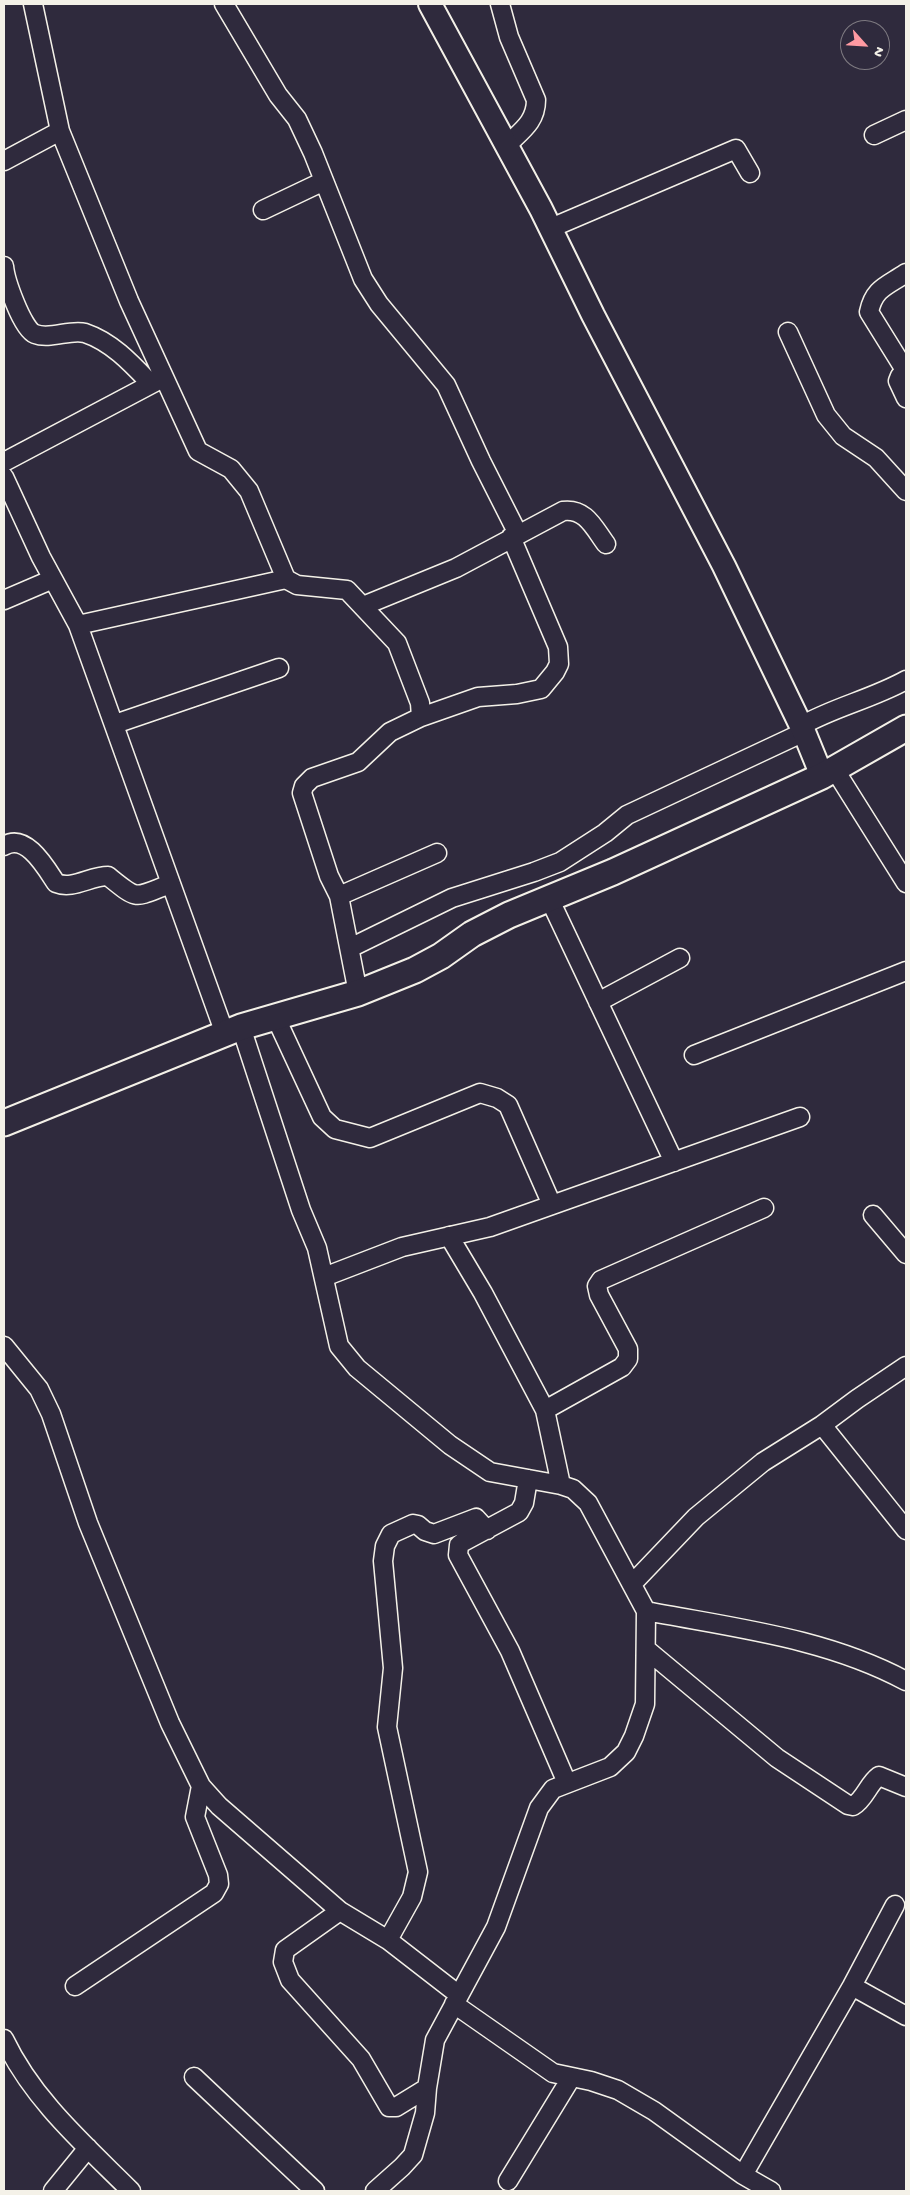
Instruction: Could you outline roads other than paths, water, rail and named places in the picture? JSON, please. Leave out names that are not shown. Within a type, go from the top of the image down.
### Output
[{"type":"main road","points":[[4,1123],[233,1031],[275,1016],[358,993],[415,970],[441,956],[472,934],[509,915],[828,773],[906,728]]},
{"type":"street","points":[[33,4],[60,131],[129,301],[157,381],[198,451],[231,469],[249,491],[286,580]]},
{"type":"street","points":[[224,4],[278,95],[297,119],[363,279],[379,304],[446,385],[515,536],[558,647],[559,664],[541,689],[517,694],[478,697],[422,717],[390,732],[358,762],[312,778],[304,786],[302,793],[304,801],[329,876],[339,896],[358,993]]},
{"type":"street","points":[[500,4],[509,37],[536,100],[536,110],[532,119],[506,145]]},
{"type":"street","points":[[432,5],[551,228],[592,315],[724,566],[802,729],[828,773],[906,882]]},
{"type":"street","points":[[874,135],[906,120]]},
{"type":"street","points":[[4,161],[60,131]]},
{"type":"street","points":[[551,228],[736,149],[750,173]]},
{"type":"street","points":[[262,210],[324,181]]},
{"type":"street","points":[[4,266],[8,285],[31,331],[44,335],[83,332],[102,340],[157,381]]},
{"type":"street","points":[[906,273],[878,291],[872,298],[870,312],[906,370],[898,381],[906,398]]},
{"type":"street","points":[[788,332],[826,415],[843,436],[876,458],[906,491]]},
{"type":"street","points":[[4,462],[157,381]]},
{"type":"street","points":[[4,477],[8,498],[78,625],[170,884],[233,1031],[317,1248],[338,1346],[357,1368],[450,1445],[490,1472],[561,1484],[574,1489],[588,1503],[646,1611],[645,1704],[634,1736],[626,1752],[610,1767],[552,1788],[538,1808],[496,1926],[434,2040],[425,2113],[413,2155],[375,2191]]},
{"type":"street","points":[[363,606],[456,568],[563,511],[573,510],[584,515],[606,544]]},
{"type":"street","points":[[4,600],[53,579]]},
{"type":"street","points":[[78,625],[286,580],[297,585],[348,590],[397,643],[420,703],[422,717]]},
{"type":"street","points":[[114,724],[279,668]]},
{"type":"street","points":[[350,948],[452,898],[560,862],[627,815],[802,729],[817,717],[846,707],[906,680]]},
{"type":"street","points":[[4,846],[9,843],[17,843],[35,853],[56,883],[62,885],[69,886],[91,878],[108,876],[130,894],[139,896],[170,884]]},
{"type":"street","points":[[339,896],[437,853]]},
{"type":"street","points":[[549,898],[674,1162]]},
{"type":"street","points":[[598,1002],[680,958]]},
{"type":"street","points":[[694,1055],[906,970]]},
{"type":"street","points":[[275,1016],[322,1117],[335,1129],[370,1138],[480,1094],[497,1098],[508,1105],[552,1205]]},
{"type":"street","points":[[324,1277],[402,1247],[490,1227],[800,1117]]},
{"type":"street","points":[[545,1410],[622,1368],[628,1359],[628,1349],[599,1295],[597,1286],[602,1280],[608,1275],[764,1208]]},
{"type":"street","points":[[873,1215],[906,1254]]},
{"type":"street","points":[[449,1236],[483,1293],[545,1410],[561,1484]]},
{"type":"street","points":[[4,1348],[39,1389],[51,1414],[96,1541],[170,1723],[201,1786],[219,1806],[340,1911],[388,1940],[456,1999],[543,2067],[553,2073],[592,2081],[618,2090],[654,2111],[742,2175],[771,2191]]},
{"type":"street","points":[[632,1584],[696,1517],[763,1462],[822,1425],[857,1398],[906,1366]]},
{"type":"street","points":[[822,1425],[906,1530]]},
{"type":"street","points":[[528,1479],[524,1503],[519,1512],[463,1542],[459,1545],[458,1554],[510,1651],[566,1783]]},
{"type":"street","points":[[388,1940],[412,1897],[418,1872],[387,1727],[393,1668],[383,1561],[385,1546],[391,1534],[414,1524],[434,1534],[476,1518],[486,1530]]},
{"type":"street","points":[[646,1611],[780,1636],[864,1661],[906,1680]]},
{"type":"street","points":[[646,1649],[777,1758],[848,1805],[853,1806],[858,1803],[879,1776],[906,1787]]},
{"type":"street","points":[[75,1986],[214,1893],[219,1884],[218,1874],[195,1817],[201,1786]]},
{"type":"street","points":[[742,2175],[852,1986],[895,1905]]},
{"type":"street","points":[[340,1911],[285,1950],[283,1962],[290,1980],[361,2059],[389,2107],[396,2107],[427,2088]]},
{"type":"street","points":[[852,1986],[906,2016]]},
{"type":"street","points":[[4,2039],[22,2073],[46,2104],[131,2191]]},
{"type":"street","points":[[194,2077],[315,2191]]},
{"type":"street","points":[[508,2180],[571,2078]]},
{"type":"street","points":[[53,2191],[88,2148]]}]
